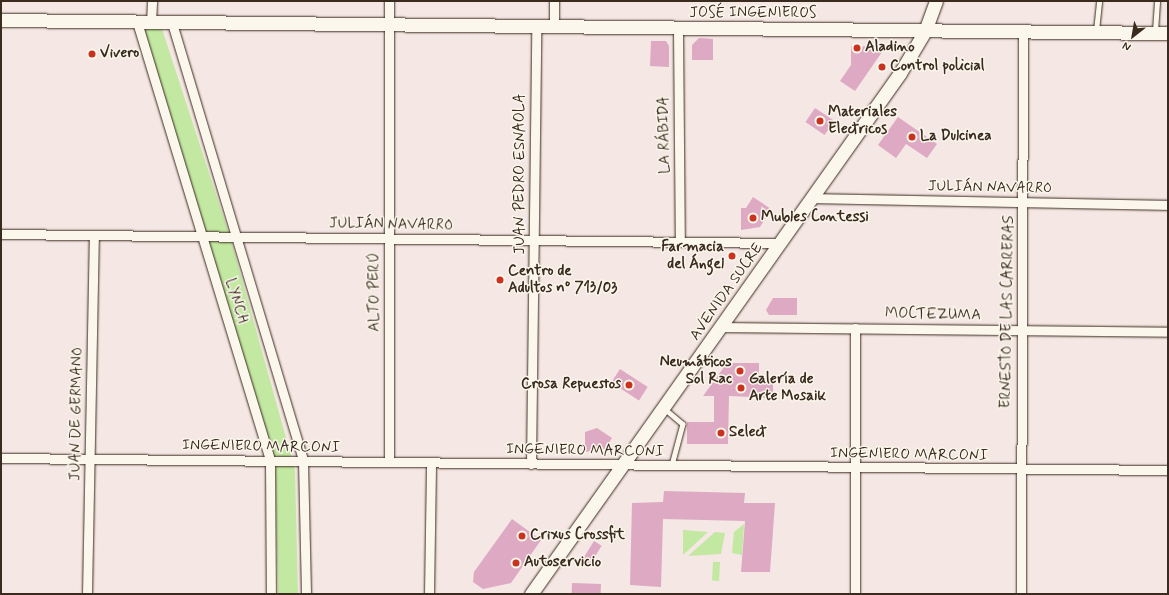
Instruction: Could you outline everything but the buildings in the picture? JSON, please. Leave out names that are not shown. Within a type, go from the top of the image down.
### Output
[{"type":"street","points":[[151,22],[152,1]]},
{"type":"street","name":"ALTO PERÚ","points":[[389,1],[389,462]]},
{"type":"street","points":[[554,1],[554,28]]},
{"type":"street","name":"AVENIDA SUCRE","points":[[531,594],[665,409],[782,243],[925,31],[936,1]]},
{"type":"street","name":"JOSÉ INGENIEROS","points":[[1,20],[554,28],[1096,31],[1168,33]]},
{"type":"street","name":"LYNCH","points":[[137,22],[270,461],[271,594]]},
{"type":"street","name":"LYNCH","points":[[172,23],[303,461],[306,594]]},
{"type":"street","name":"JUAN PEDRO ESNAOLA","points":[[531,464],[536,27]]},
{"type":"street","name":"LA RÁBIDA","points":[[678,29],[680,241]]},
{"type":"street","name":"ERNESTO DE LAS CARRERAS","points":[[1021,594],[1020,470],[1023,31]]},
{"type":"street","name":"JULIÁN NAVARRO","points":[[812,198],[1168,205]]},
{"type":"street","name":"JULIÁN NAVARRO","points":[[1,234],[236,238],[782,243]]},
{"type":"street","name":"JUAN DE GERMANO","points":[[87,594],[94,235]]},
{"type":"street","name":"MOCTEZUMA","points":[[722,327],[1168,332]]},
{"type":"street","points":[[855,328],[857,468],[855,594]]},
{"type":"street","name":"INGENIERO MARCONI","points":[[1,458],[389,462],[671,467],[1168,470]]},
{"type":"street","points":[[429,594],[431,463]]},
{"type":"lane","points":[[1096,31],[1099,1]]},
{"type":"lane","points":[[1154,33],[1157,1]]},
{"type":"lane","points":[[665,409],[683,424],[671,467]]},
{"type":"green space","points":[[143,27],[162,29],[231,240],[295,470],[298,594],[278,594],[275,469]]},
{"type":"green space","points":[[744,524],[742,555],[732,553],[734,532]]},
{"type":"green space","points":[[683,530],[708,532],[683,555]]},
{"type":"green space","points":[[715,532],[725,533],[721,554],[688,556]]},
{"type":"green space","points":[[713,562],[720,562],[719,581],[712,581]]},
{"type":"place","name":"Aladino","points":[[857,48]]},
{"type":"place","name":"Vivero","points":[[92,54]]},
{"type":"place","name":"Control policial","points":[[882,67]]},
{"type":"place","name":"Materiales Electricos","points":[[820,121]]},
{"type":"place","name":"La Dulcinea","points":[[912,137]]},
{"type":"place","name":"Mubles Contessi","points":[[753,218]]},
{"type":"place","name":"Farmacia del Ángel","points":[[732,256]]},
{"type":"place","name":"Centro de Adultos nº 713/03","points":[[500,280]]},
{"type":"place","name":"Neumáticos Sol Rac","points":[[740,371]]},
{"type":"place","name":"Crosa Repuestos","points":[[629,385]]},
{"type":"place","name":"Galería de Arte Mosaik","points":[[741,388]]},
{"type":"place","name":"Select","points":[[721,433]]},
{"type":"place","name":"Crixus Crossfit","points":[[522,536]]},
{"type":"place","name":"Autoservicio","points":[[516,563]]}]
